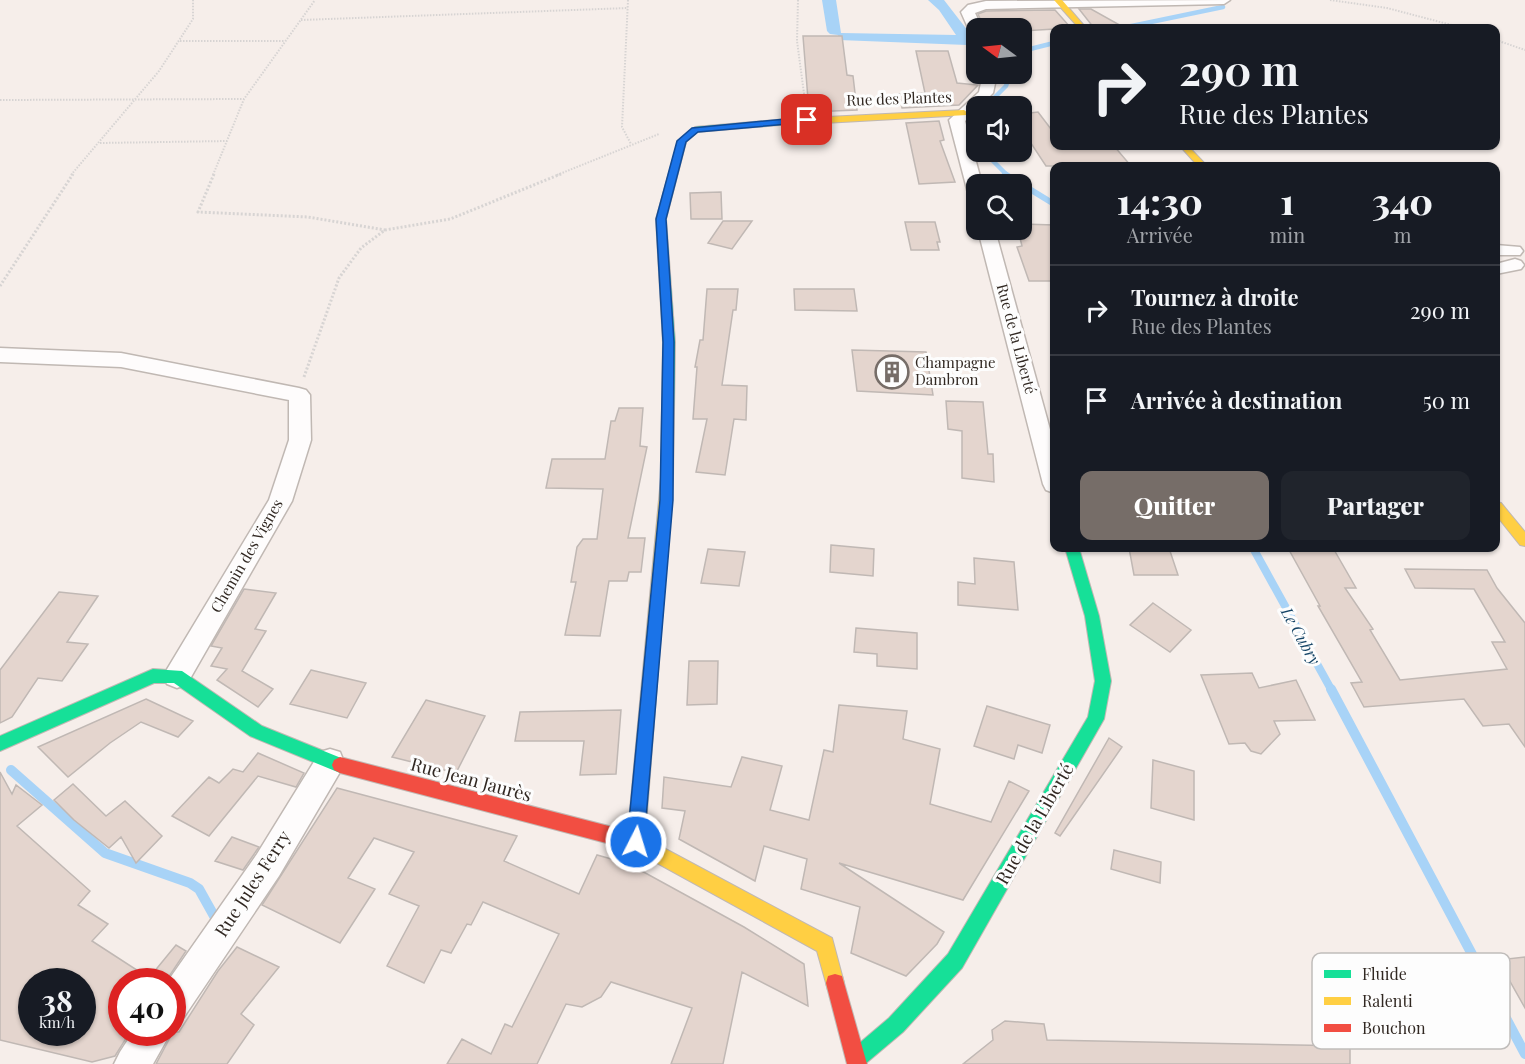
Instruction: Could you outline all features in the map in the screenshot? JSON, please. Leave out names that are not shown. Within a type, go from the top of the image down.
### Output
[{"type":"street","points":[[970,18],[968,14],[973,8],[1059,1],[1224,0]]},
{"type":"street","points":[[1059,1],[1079,24]]},
{"type":"street","points":[[971,174],[957,120],[988,90],[989,84]]},
{"type":"street","name":"Rue des Plantes","points":[[695,130],[807,120],[964,113]]},
{"type":"street","points":[[636,842],[667,500],[669,342],[661,219],[682,141],[695,130]]},
{"type":"street","points":[[1188,150],[1199,162]]},
{"type":"street","name":"Rue de la Liberté","points":[[989,240],[1050,469]]},
{"type":"street","points":[[0,355],[121,360],[299,395]]},
{"type":"street","name":"Chemin des Vignes","points":[[177,676],[280,501],[300,440],[299,395]]},
{"type":"street","points":[[1500,512],[1525,541]]},
{"type":"street","name":"Rue de la Liberté","points":[[856,1061],[896,1025],[955,961],[1096,719],[1102,696],[1102,681],[1092,616],[1073,552]]},
{"type":"street","points":[[0,744],[153,676],[177,676]]},
{"type":"street","name":"Rue Jean Jaurès","points":[[177,676],[256,731],[330,762],[636,842],[825,945],[856,1061]]},
{"type":"street","name":"Rue Jules Ferry","points":[[186,985],[268,865],[330,762]]},
{"type":"street","points":[[132,1064],[144,1046]]},
{"type":"path","points":[[0,286],[64,184],[159,71],[193,19],[193,0]]},
{"type":"path","points":[[315,0],[244,99],[198,212],[308,217],[385,230],[450,219],[631,144],[664,133],[695,130]]},
{"type":"path","points":[[628,0],[622,127],[631,144]]},
{"type":"path","points":[[798,0],[797,41],[807,120]]},
{"type":"path","points":[[1330,0],[1387,8],[1448,24]]},
{"type":"path","points":[[300,20],[628,8]]},
{"type":"path","points":[[179,41],[284,41]]},
{"type":"path","points":[[1500,41],[1525,50]]},
{"type":"path","points":[[0,100],[244,99]]},
{"type":"path","points":[[99,143],[227,141]]},
{"type":"path","points":[[299,395],[316,337],[339,278],[362,248],[385,230]]},
{"type":"building","points":[[1079,9],[1091,9],[1118,24],[1091,24]]},
{"type":"building","points":[[1055,10],[1067,24],[1050,24],[1050,29],[1032,30],[1032,18],[980,18],[978,14],[986,11]]},
{"type":"building","points":[[803,36],[842,36],[847,75],[853,76],[857,110],[809,112]]},
{"type":"building","points":[[916,51],[948,51],[957,83],[978,85],[959,105],[902,108],[899,94],[925,93]]},
{"type":"building","points":[[1038,112],[1050,128],[1050,150],[1117,150],[1128,162],[1050,162],[1050,166],[1046,166],[1032,145],[1032,113]]},
{"type":"building","points":[[939,121],[944,140],[940,141],[955,182],[919,184],[906,123]]},
{"type":"building","points":[[721,192],[722,219],[691,219],[690,193]]},
{"type":"building","points":[[723,221],[752,221],[732,249],[708,243]]},
{"type":"building","points":[[905,222],[935,222],[940,242],[937,242],[939,250],[911,250]]},
{"type":"building","points":[[1032,224],[1050,225],[1050,281],[1029,281],[1017,247],[1022,246],[1020,240],[1032,240]]},
{"type":"building","points":[[707,289],[738,289],[722,385],[747,386],[746,420],[734,419],[725,475],[696,472],[707,419],[693,419],[697,367],[695,367],[700,340],[703,340]]},
{"type":"building","points":[[794,289],[854,289],[857,311],[795,310]]},
{"type":"building","name":"Champagne Dambron","points":[[852,350],[926,352],[933,395],[857,391]]},
{"type":"building","points":[[946,401],[983,402],[988,454],[993,454],[994,482],[962,478],[962,431],[948,429]]},
{"type":"building","points":[[619,408],[643,408],[640,446],[647,447],[628,538],[645,538],[641,572],[629,572],[627,581],[609,581],[600,636],[565,635],[576,582],[571,582],[577,547],[583,539],[597,539],[603,489],[546,488],[552,459],[605,459],[611,421],[615,421]]},
{"type":"building","points":[[831,545],[874,549],[873,576],[830,572]]},
{"type":"building","points":[[708,549],[745,552],[739,586],[701,583]]},
{"type":"building","points":[[1130,552],[1170,552],[1178,575],[1134,575]]},
{"type":"building","points":[[1290,552],[1335,552],[1356,588],[1345,588],[1373,629],[1370,630],[1400,680],[1507,669],[1492,642],[1505,642],[1474,589],[1415,588],[1405,569],[1487,570],[1497,588],[1525,623],[1525,747],[1509,724],[1483,726],[1464,699],[1364,707],[1351,683],[1362,682],[1318,606],[1320,606]]},
{"type":"building","points":[[974,558],[1014,562],[1018,610],[958,605],[958,582],[975,584]]},
{"type":"building","points":[[244,589],[276,593],[255,629],[266,631],[242,671],[273,689],[258,707],[217,680],[227,669],[211,666],[222,648],[211,646]]},
{"type":"building","points":[[59,592],[98,596],[67,642],[88,644],[62,681],[38,678],[12,717],[0,723],[0,670]]},
{"type":"building","points":[[1153,603],[1191,630],[1170,652],[1130,625]]},
{"type":"building","points":[[856,628],[917,633],[917,669],[877,666],[877,654],[854,652]]},
{"type":"building","points":[[689,661],[718,661],[717,704],[687,705]]},
{"type":"building","points":[[311,670],[366,683],[347,718],[290,704]]},
{"type":"building","points":[[1252,673],[1259,688],[1296,680],[1315,720],[1274,721],[1280,734],[1261,754],[1251,751],[1245,743],[1229,744],[1201,675]]},
{"type":"building","points":[[146,699],[193,721],[178,737],[141,722],[110,743],[68,777],[38,747]]},
{"type":"building","points":[[426,700],[485,716],[456,773],[392,757]]},
{"type":"building","points":[[839,705],[907,711],[903,739],[940,749],[930,804],[991,822],[1009,781],[1029,791],[963,900],[839,863],[944,932],[937,944],[906,976],[851,953],[860,907],[801,889],[807,859],[764,846],[755,881],[679,839],[685,811],[662,808],[664,777],[731,787],[742,757],[782,766],[770,810],[809,820],[824,750],[833,752]]},
{"type":"building","points":[[987,706],[1050,725],[1042,753],[1018,745],[1014,759],[974,746]]},
{"type":"building","points":[[621,710],[616,774],[580,775],[584,741],[515,741],[520,712]]},
{"type":"building","points":[[1109,738],[1122,747],[1060,836],[1055,833]]},
{"type":"building","points":[[258,753],[304,773],[296,787],[258,776],[209,836],[172,816],[209,777],[219,783],[233,769],[243,772]]},
{"type":"building","points":[[1153,760],[1194,771],[1194,820],[1151,808]]},
{"type":"building","points":[[0,772],[12,794],[16,785],[42,805],[17,826],[90,891],[78,905],[108,924],[92,941],[134,968],[108,968],[108,1046],[121,1046],[115,1056],[92,1062],[25,1046],[96,1046],[96,968],[18,968],[18,1044],[0,1040]]},
{"type":"building","points":[[73,784],[106,816],[125,801],[162,836],[136,863],[121,837],[109,848],[74,820],[54,800]]},
{"type":"building","points":[[337,788],[517,836],[504,861],[579,894],[597,855],[629,864],[744,927],[804,964],[808,1006],[742,972],[723,1064],[671,1064],[692,1008],[611,982],[601,997],[582,1007],[566,1004],[537,1064],[447,1064],[462,1039],[491,1054],[505,1024],[512,1027],[559,934],[483,902],[471,925],[467,924],[451,953],[441,950],[424,983],[387,966],[419,906],[389,894],[414,852],[374,838],[348,878],[375,889],[340,943],[262,905]]},
{"type":"building","points":[[232,837],[259,847],[243,870],[215,861]]},
{"type":"building","points":[[1114,850],[1161,862],[1160,883],[1111,869]]},
{"type":"building","points":[[176,945],[186,951],[175,968],[157,968]]},
{"type":"building","points":[[237,947],[279,967],[241,1014],[254,1025],[227,1064],[156,1064],[166,1046],[186,1046],[186,1021],[218,971]]},
{"type":"building","points":[[1525,957],[1525,1008],[1510,981],[1510,959]]},
{"type":"building","points":[[1005,1021],[1044,1024],[1047,1040],[1312,1045],[1312,1049],[1350,1049],[1350,1064],[963,1064],[993,1040],[992,1030]]},
{"type":"waterway","points":[[829,0],[835,31]]},
{"type":"waterway","points":[[844,37],[967,40],[944,7],[935,0]]},
{"type":"waterway","name":"Le Cubry","points":[[1141,24],[1223,7]]},
{"type":"waterway","name":"Le Cubry","points":[[1032,48],[1050,44]]},
{"type":"waterway","name":"Le Cubry","points":[[996,96],[1007,84]]},
{"type":"waterway","name":"Le Cubry","points":[[994,162],[1006,174]]},
{"type":"waterway","name":"Le Cubry","points":[[1032,191],[1050,202]]},
{"type":"waterway","name":"Le Cubry","points":[[1255,552],[1332,691]]},
{"type":"waterway","points":[[1331,689],[1471,953]]},
{"type":"waterway","points":[[11,770],[105,853],[190,883],[199,889],[218,923]]},
{"type":"waterway","points":[[1510,1026],[1525,1054]]},
{"type":"traffic: fast","points":[[667,478],[669,342],[661,219],[682,141],[695,130],[788,122]]},
{"type":"traffic: fast","points":[[856,1059],[896,1025],[955,961],[1096,719],[1103,681],[1092,616],[1073,552]]},
{"type":"traffic: fast","points":[[0,744],[153,676],[177,676],[256,731],[340,765]]},
{"type":"traffic: slow","points":[[1058,0],[1079,24]]},
{"type":"traffic: slow","points":[[788,122],[964,113]]},
{"type":"traffic: slow","points":[[1188,150],[1199,162]]},
{"type":"traffic: slow","points":[[636,842],[667,478]]},
{"type":"traffic: slow","points":[[1500,512],[1525,541]]},
{"type":"traffic: slow","points":[[643,846],[825,945],[835,983]]},
{"type":"traffic: jam","points":[[340,765],[636,842],[643,846]]},
{"type":"traffic: jam","points":[[835,983],[857,1064]]},
{"type":"place","name":"Champagne Dambron","points":[[892,372]]},
{"type":"route","points":[[636,842],[667,500],[669,342],[661,219],[682,141],[695,130],[807,120]]}]
